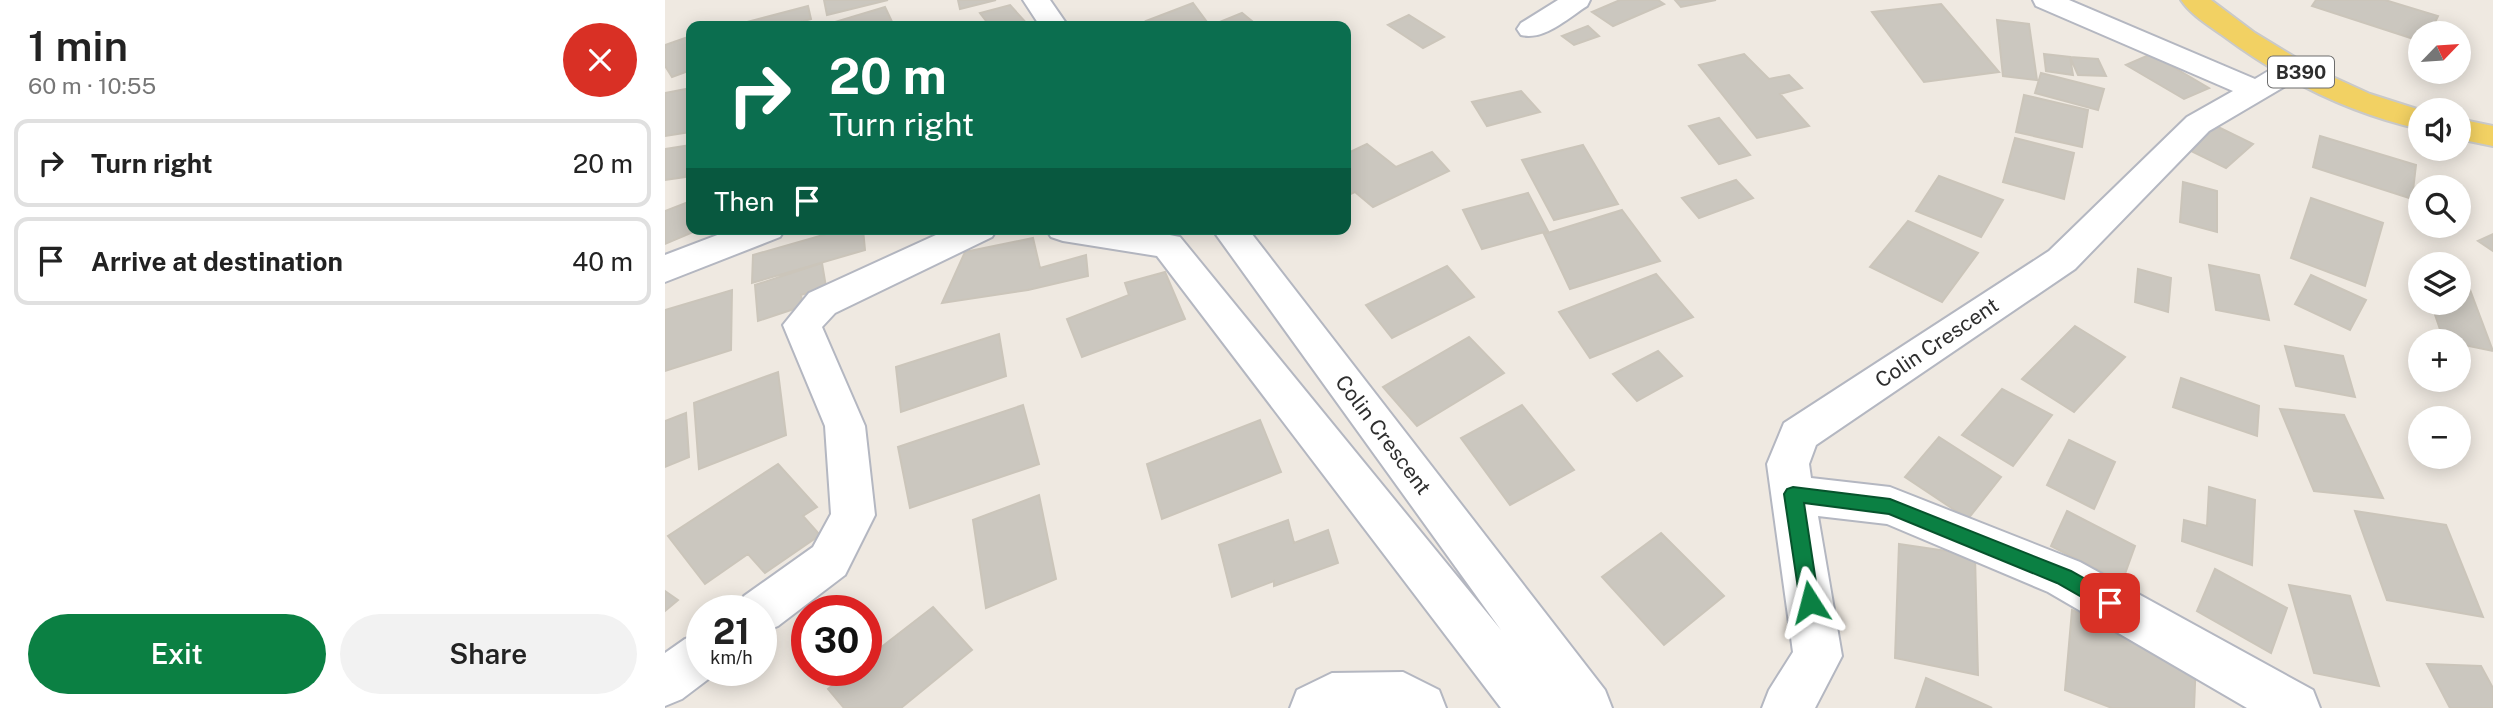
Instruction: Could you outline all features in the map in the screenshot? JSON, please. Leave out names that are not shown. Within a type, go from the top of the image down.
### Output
[{"type":"main road","name":"B390","points":[[2195,0],[2229,29],[2294,69],[2357,100],[2408,116]]},
{"type":"main road","points":[[2471,131],[2493,136]]},
{"type":"street","points":[[1036,0],[1051,21]]},
{"type":"street","points":[[1531,29],[1577,0]]},
{"type":"street","points":[[2046,0],[2256,90]]},
{"type":"street","name":"Colin Crescent","points":[[1787,708],[1818,656],[1788,464],[1798,435],[2062,260],[2199,124],[2294,69]]},
{"type":"street","points":[[665,269],[753,235]]},
{"type":"street","points":[[777,599],[829,561],[853,515],[845,426],[802,326],[822,303],[967,235]]},
{"type":"street","points":[[1100,235],[1168,246],[1520,692],[1545,708]]},
{"type":"street","name":"Colin Crescent","points":[[1233,235],[1587,708]]},
{"type":"street","points":[[1793,494],[1890,506],[2064,577],[2295,708]]},
{"type":"street","points":[[665,682],[686,666]]},
{"type":"street","points":[[1315,708],[1332,698],[1403,697],[1421,708]]},
{"type":"building","points":[[824,0],[888,0],[827,15]]},
{"type":"building","points":[[958,0],[996,0],[960,9]]},
{"type":"building","points":[[1620,0],[1658,0],[1664,4],[1613,26],[1592,12]]},
{"type":"building","points":[[1675,0],[1716,0],[1681,7]]},
{"type":"building","points":[[2316,0],[2385,0],[2438,16],[2436,21],[2408,21],[2408,37],[2312,6]]},
{"type":"building","points":[[1193,3],[1206,21],[1146,21]]},
{"type":"building","points":[[1941,4],[1999,72],[1924,82],[1872,12]]},
{"type":"building","points":[[1010,5],[1024,21],[986,21],[980,13]]},
{"type":"building","points":[[808,6],[811,19],[804,21],[751,21]]},
{"type":"building","points":[[885,7],[892,21],[838,21]]},
{"type":"building","points":[[1242,13],[1252,21],[1222,21]]},
{"type":"building","points":[[1409,15],[1444,37],[1423,48],[1388,25]]},
{"type":"building","points":[[1997,20],[2029,24],[2037,80],[2003,76]]},
{"type":"building","points":[[1588,26],[1599,36],[1574,45],[1562,36]]},
{"type":"building","points":[[686,38],[686,72],[672,77],[665,66],[665,45]]},
{"type":"building","points":[[1744,54],[1769,79],[1789,75],[1802,88],[1780,94],[1809,126],[1757,138],[1699,65]]},
{"type":"building","points":[[2044,54],[2070,57],[2073,75],[2046,71]]},
{"type":"building","points":[[2151,54],[2209,88],[2184,99],[2126,65]]},
{"type":"building","points":[[2070,57],[2098,59],[2106,76],[2078,75]]},
{"type":"building","points":[[2041,73],[2104,89],[2098,110],[2035,93]]},
{"type":"building","points":[[686,89],[686,133],[665,136],[665,93]]},
{"type":"building","points":[[1521,91],[1540,112],[1487,126],[1472,102]]},
{"type":"building","points":[[2024,95],[2088,110],[2082,147],[2016,132]]},
{"type":"building","points":[[1719,118],[1750,155],[1719,164],[1689,126]]},
{"type":"building","points":[[2214,125],[2253,144],[2226,168],[2187,149]]},
{"type":"building","points":[[2320,136],[2416,165],[2415,175],[2408,175],[2408,198],[2313,167]]},
{"type":"building","points":[[2015,138],[2074,153],[2064,199],[2003,182]]},
{"type":"building","points":[[1367,144],[1396,167],[1432,152],[1449,171],[1373,207],[1355,192],[1351,194],[1351,152]]},
{"type":"building","points":[[1583,145],[1618,204],[1554,220],[1522,160]]},
{"type":"building","points":[[686,146],[685,177],[665,180],[665,149]]},
{"type":"building","points":[[1939,176],[2003,200],[1981,237],[1916,211]]},
{"type":"building","points":[[1736,180],[1753,198],[1699,218],[1682,198]]},
{"type":"building","points":[[2183,182],[2217,191],[2217,232],[2180,222]]},
{"type":"building","points":[[1528,193],[1548,231],[1482,249],[1463,210]]},
{"type":"building","points":[[2311,198],[2383,223],[2365,286],[2291,258]]},
{"type":"building","points":[[686,203],[686,235],[665,244],[665,211]]},
{"type":"building","points":[[1622,210],[1660,261],[1570,289],[1544,234]]},
{"type":"building","points":[[1908,221],[1978,253],[1942,302],[1870,267]]},
{"type":"building","points":[[2493,234],[2493,251],[2478,241]]},
{"type":"building","points":[[823,235],[864,235],[865,250],[752,283],[753,255]]},
{"type":"building","points":[[1033,238],[1040,268],[1086,255],[1088,276],[1028,290],[942,303],[965,252]]},
{"type":"building","points":[[822,263],[826,287],[801,295],[803,306],[758,321],[755,285]]},
{"type":"building","points":[[2209,265],[2259,275],[2269,320],[2216,310]]},
{"type":"building","points":[[1447,266],[1474,297],[1392,338],[1366,305]]},
{"type":"building","points":[[2138,269],[2171,278],[2168,312],[2135,302]]},
{"type":"building","points":[[1165,272],[1185,319],[1082,357],[1067,319],[1129,295],[1125,283]]},
{"type":"building","points":[[1656,274],[1693,317],[1590,358],[1559,312]]},
{"type":"building","points":[[2311,275],[2366,300],[2350,330],[2295,304]]},
{"type":"building","points":[[732,290],[731,350],[665,371],[665,310]]},
{"type":"building","points":[[2471,293],[2493,351],[2471,346],[2471,329],[2440,329],[2435,315],[2471,315]]},
{"type":"building","points":[[2075,326],[2125,357],[2074,412],[2022,379]]},
{"type":"building","points":[[999,334],[1006,376],[901,412],[896,367]]},
{"type":"building","points":[[1469,337],[1504,373],[1417,426],[1383,387]]},
{"type":"building","points":[[2285,346],[2343,356],[2355,397],[2296,386]]},
{"type":"building","points":[[1658,351],[1682,376],[1637,401],[1613,374]]},
{"type":"building","points":[[778,372],[786,435],[699,469],[694,403]]},
{"type":"building","points":[[2181,378],[2259,406],[2257,436],[2173,407]]},
{"type":"building","points":[[2002,389],[2052,415],[2013,466],[1962,435]]},
{"type":"building","points":[[1023,405],[1039,464],[910,508],[898,447]]},
{"type":"building","points":[[1522,405],[1574,470],[1510,505],[1461,438]]},
{"type":"building","points":[[2280,409],[2344,415],[2383,498],[2314,491]]},
{"type":"building","points":[[686,413],[689,457],[665,467],[665,421]]},
{"type":"building","points":[[1260,420],[1281,472],[1162,519],[1147,464]]},
{"type":"building","points":[[1939,437],[2001,477],[1968,519],[1905,477]]},
{"type":"building","points":[[2069,440],[2115,462],[2094,509],[2047,485]]},
{"type":"building","points":[[778,464],[817,507],[803,516],[820,535],[765,573],[748,554],[705,584],[668,536]]},
{"type":"building","points":[[2209,487],[2255,500],[2252,565],[2182,541],[2184,520],[2207,526]]},
{"type":"building","points":[[1039,495],[1056,579],[986,608],[973,520]]},
{"type":"building","points":[[2067,511],[2135,546],[2122,582],[2051,546]]},
{"type":"building","points":[[2355,511],[2446,525],[2483,617],[2387,600]]},
{"type":"building","points":[[1288,520],[1294,543],[1328,530],[1338,563],[1274,586],[1274,581],[1232,597],[1219,545]]},
{"type":"building","points":[[1661,533],[1724,596],[1664,645],[1602,577]]},
{"type":"building","points":[[1899,544],[1975,555],[1978,675],[1895,658]]},
{"type":"building","points":[[2215,569],[2287,608],[2271,653],[2197,611]]},
{"type":"building","points":[[2289,585],[2350,596],[2379,686],[2314,673]]},
{"type":"building","points":[[665,591],[678,600],[665,611]]},
{"type":"building","points":[[933,607],[972,650],[901,708],[844,708],[828,689],[832,686],[882,686],[882,647]]},
{"type":"building","points":[[2072,610],[2196,660],[2194,708],[2112,708],[2065,690]]},
{"type":"building","points":[[2427,664],[2481,666],[2493,688],[2493,708],[2450,708]]},
{"type":"building","points":[[1926,678],[1992,708],[1916,708]]},
{"type":"route","points":[[1810,602],[1793,494],[1890,506],[2064,577],[2110,603]]}]
